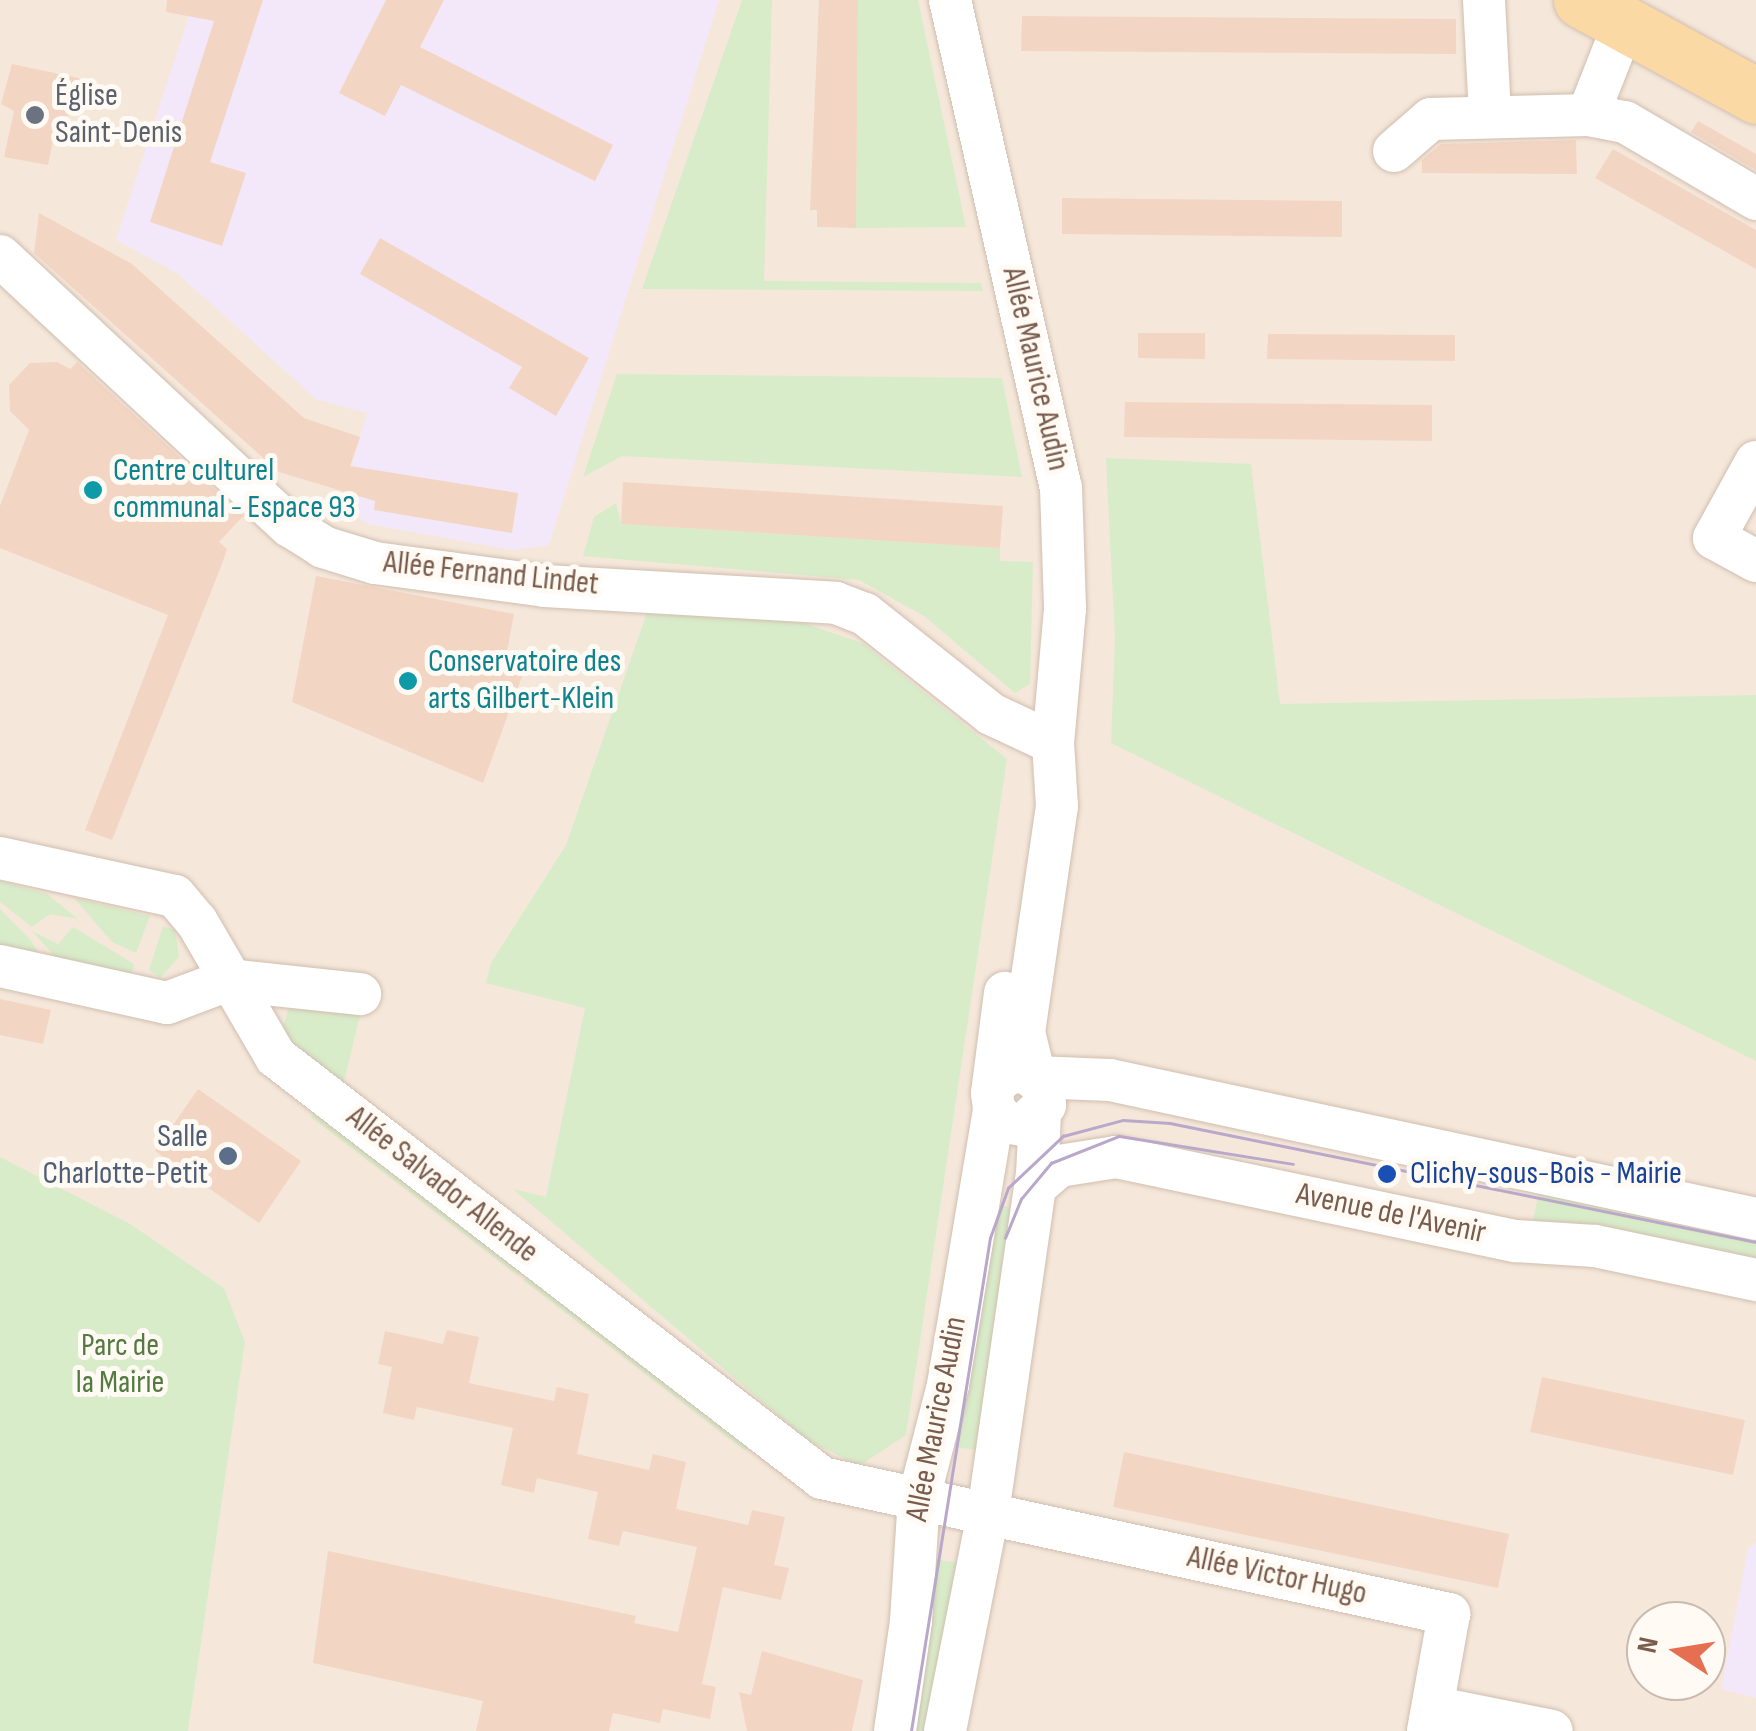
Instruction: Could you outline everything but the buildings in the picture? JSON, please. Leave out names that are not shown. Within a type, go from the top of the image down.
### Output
[{"type":"main road","points":[[1603,10],[1756,96]]},
{"type":"street","name":"Allée Maurice Audin","points":[[945,1731],[988,1514],[1036,1186],[1022,1108],[1033,803],[1053,743],[1065,609],[1061,486],[951,0]]},
{"type":"street","points":[[1484,0],[1490,114]]},
{"type":"street","points":[[1588,115],[1603,10]]},
{"type":"street","points":[[1394,151],[1432,120],[1490,114],[1588,115],[1625,122],[1756,199]]},
{"type":"street","name":"Allée Fernand Lindet","points":[[0,256],[290,526],[323,548],[375,563],[545,586],[836,603],[865,614],[991,714],[1053,743]]},
{"type":"street","points":[[1756,462],[1714,538],[1756,562]]},
{"type":"street","name":"Allée Salvador Allende","points":[[0,858],[175,896],[198,922],[228,980],[276,1057],[806,1469],[837,1483],[988,1514]]},
{"type":"street","points":[[0,966],[167,1003],[228,980],[360,994]]},
{"type":"street","points":[[1036,1186],[1045,1174],[1075,1160],[1022,1108],[1110,1080],[1756,1219]]},
{"type":"street","name":"Allée Maurice Audin","points":[[895,1731],[912,1621],[919,1498],[1022,1108]]},
{"type":"street","name":"Avenue de l'Avenir","points":[[1075,1160],[1139,1161],[1516,1240],[1595,1246],[1756,1280]]},
{"type":"street","name":"Allée Victor Hugo","points":[[988,1514],[1449,1614],[1430,1719]]},
{"type":"street","points":[[1430,1719],[1552,1731]]},
{"type":"shaded area","points":[[0,0],[1756,0],[1756,1731],[0,1731]]},
{"type":"shaded area","points":[[194,0],[719,0],[549,545],[512,550],[368,524],[340,506],[367,413],[316,399],[177,273],[116,240]]},
{"type":"shaded area","points":[[1756,1542],[1756,1698],[1726,1690],[1726,1663],[1748,1549]]},
{"type":"green space","points":[[742,0],[772,0],[764,281],[981,283],[983,291],[642,289]]},
{"type":"green space","points":[[858,0],[918,0],[966,227],[856,228]]},
{"type":"green space","points":[[617,374],[1002,378],[1022,477],[622,456],[583,477]]},
{"type":"green space","points":[[1106,458],[1251,464],[1280,704],[1756,695],[1756,1061],[1111,743],[1115,638]]},
{"type":"green space","points":[[616,503],[621,524],[1000,548],[1000,561],[1033,562],[1030,684],[1015,693],[924,616],[859,580],[583,556],[594,517]]},
{"type":"green space","points":[[649,607],[765,610],[862,643],[1007,759],[906,1435],[859,1466],[806,1439],[513,1189],[546,1197],[585,1008],[486,983],[491,963],[566,845]]},
{"type":"green space","points":[[0,881],[47,894],[78,919],[50,914],[32,927],[0,902]]},
{"type":"green space","points":[[74,898],[150,916],[136,953],[112,942]]},
{"type":"green space","points":[[0,909],[29,938],[43,959],[0,950]]},
{"type":"green space","points":[[163,926],[175,930],[179,957],[160,978],[149,970]]},
{"type":"green space","points":[[73,927],[134,964],[132,975],[55,957],[32,931],[58,944]]},
{"type":"green space","points":[[362,1007],[343,1086],[289,1043],[282,1028],[289,1008]]},
{"type":"green space","points":[[316,1110],[523,1269],[518,1276],[311,1117]]},
{"type":"green space","name":"Parc de la Mairie","points":[[0,1157],[130,1224],[224,1288],[245,1342],[188,1731],[0,1731]]},
{"type":"green space","points":[[1542,1177],[1756,1227],[1756,1270],[1531,1230]]},
{"type":"green space","points":[[985,1203],[1021,1209],[983,1451],[942,1445]]},
{"type":"green space","points":[[529,1274],[750,1445],[745,1451],[523,1280]]},
{"type":"green space","points":[[924,1558],[966,1564],[932,1731],[903,1731]]},
{"type":"tram line","points":[[911,1731],[990,1238],[1008,1188],[1063,1136],[1123,1120],[1170,1123],[1756,1242]]},
{"type":"tram line","points":[[1005,1238],[1021,1199],[1051,1163],[1119,1136],[1293,1164]]},
{"type":"place","name":"Église Saint-Denis","points":[[35,115]]},
{"type":"place","name":"Centre culturel communal - Espace 93","points":[[93,490]]},
{"type":"place","name":"Conservatoire des arts Gilbert-Klein","points":[[408,681]]},
{"type":"place","name":"Salle Charlotte-Petit","points":[[228,1156]]},
{"type":"place","name":"Clichy-sous-Bois - Mairie","points":[[1387,1174]]}]
